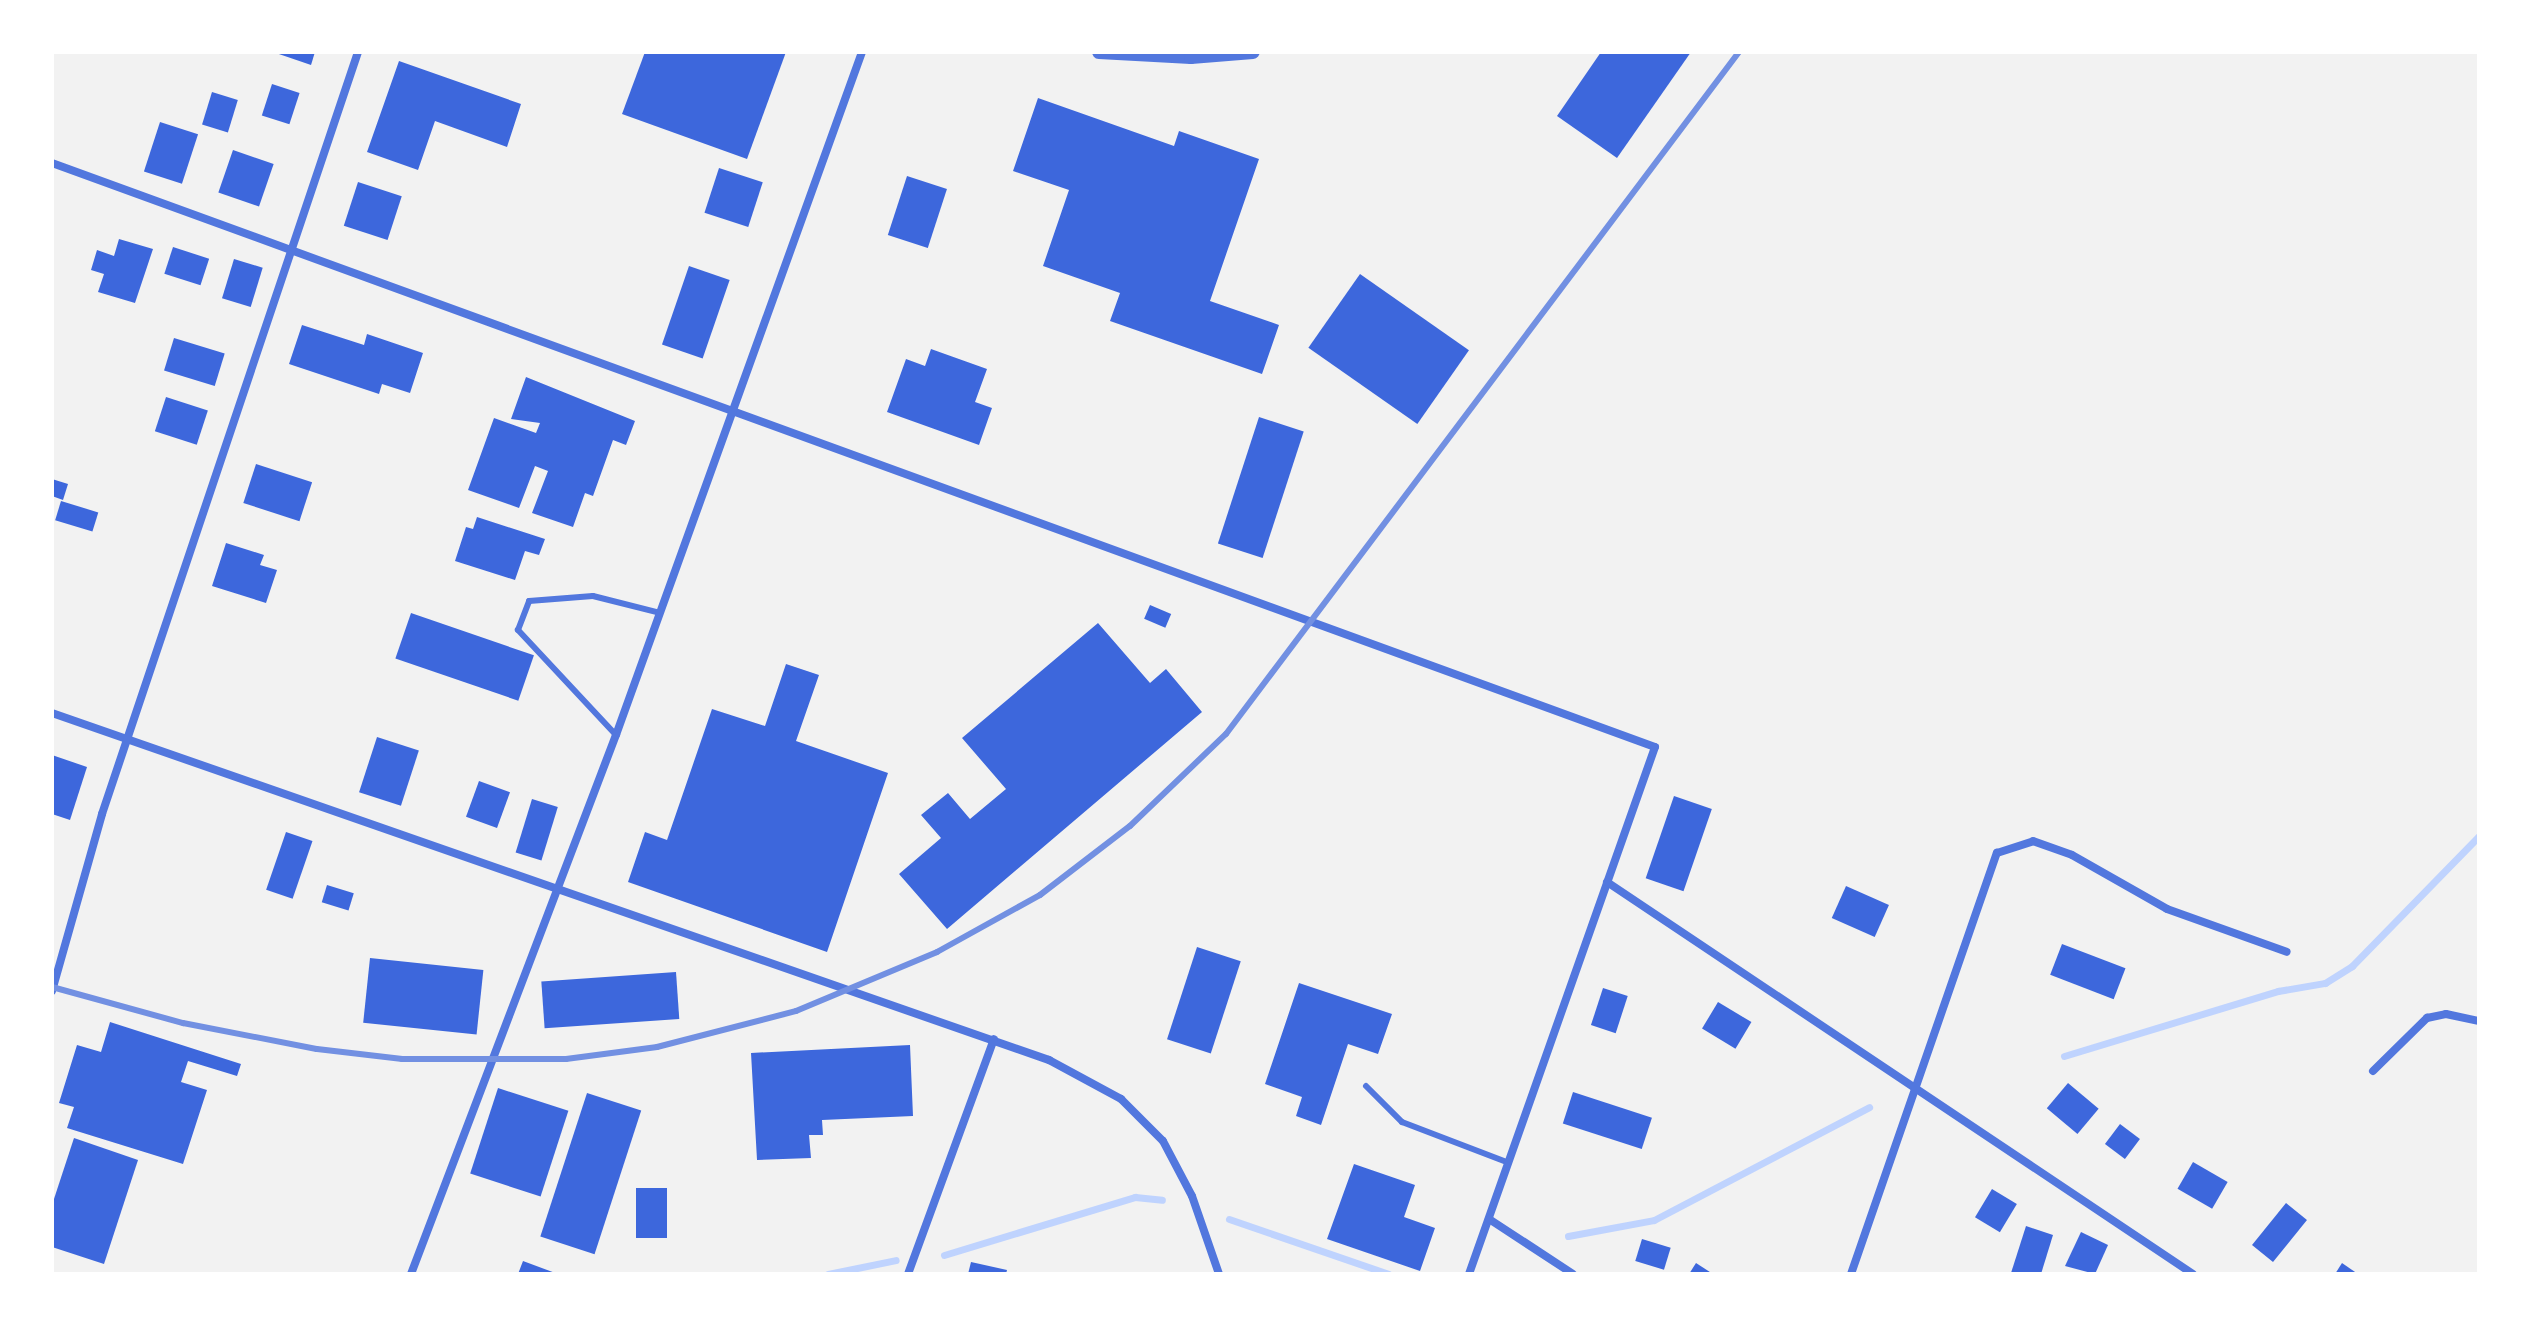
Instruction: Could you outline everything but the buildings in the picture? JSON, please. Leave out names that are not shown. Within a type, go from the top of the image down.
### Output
[{"type":"street","points":[[52,991],[127,739],[358,52]]},
{"type":"street","points":[[411,1274],[555,888],[616,735],[862,52]]},
{"type":"street","points":[[1099,52],[1191,57],[1253,52]]},
{"type":"street","points":[[52,163],[734,408],[1655,747],[1469,1274]]},
{"type":"street","points":[[52,713],[994,1039],[1089,1080],[1145,1121],[1175,1160],[1219,1274]]},
{"type":"street","points":[[1851,1274],[1997,853],[2033,841],[2072,855],[2167,909],[2287,952]]},
{"type":"street","points":[[1607,882],[2193,1274]]},
{"type":"street","points":[[2373,1071],[2427,1018],[2446,1014],[2479,1021]]},
{"type":"street","points":[[908,1274],[994,1039]]},
{"type":"street","points":[[1489,1219],[1573,1274]]},
{"type":"lane","points":[[616,735],[518,630],[529,601],[593,596],[660,613]]},
{"type":"lane","points":[[1366,1086],[1402,1122],[1507,1162]]},
{"type":"waterway","points":[[2064,1056],[2278,991],[2325,983],[2352,966],[2479,836]]},
{"type":"waterway","points":[[1568,1236],[1654,1220],[1869,1107]]},
{"type":"waterway","points":[[944,1255],[1135,1197],[1162,1200]]},
{"type":"waterway","points":[[1229,1219],[1389,1274]]},
{"type":"waterway","points":[[828,1274],[896,1260]]},
{"type":"railway","points":[[52,987],[183,1023],[317,1049],[402,1059],[566,1059],[657,1047],[796,1011],[937,952],[1040,895],[1130,826],[1226,734],[1739,52]]}]
